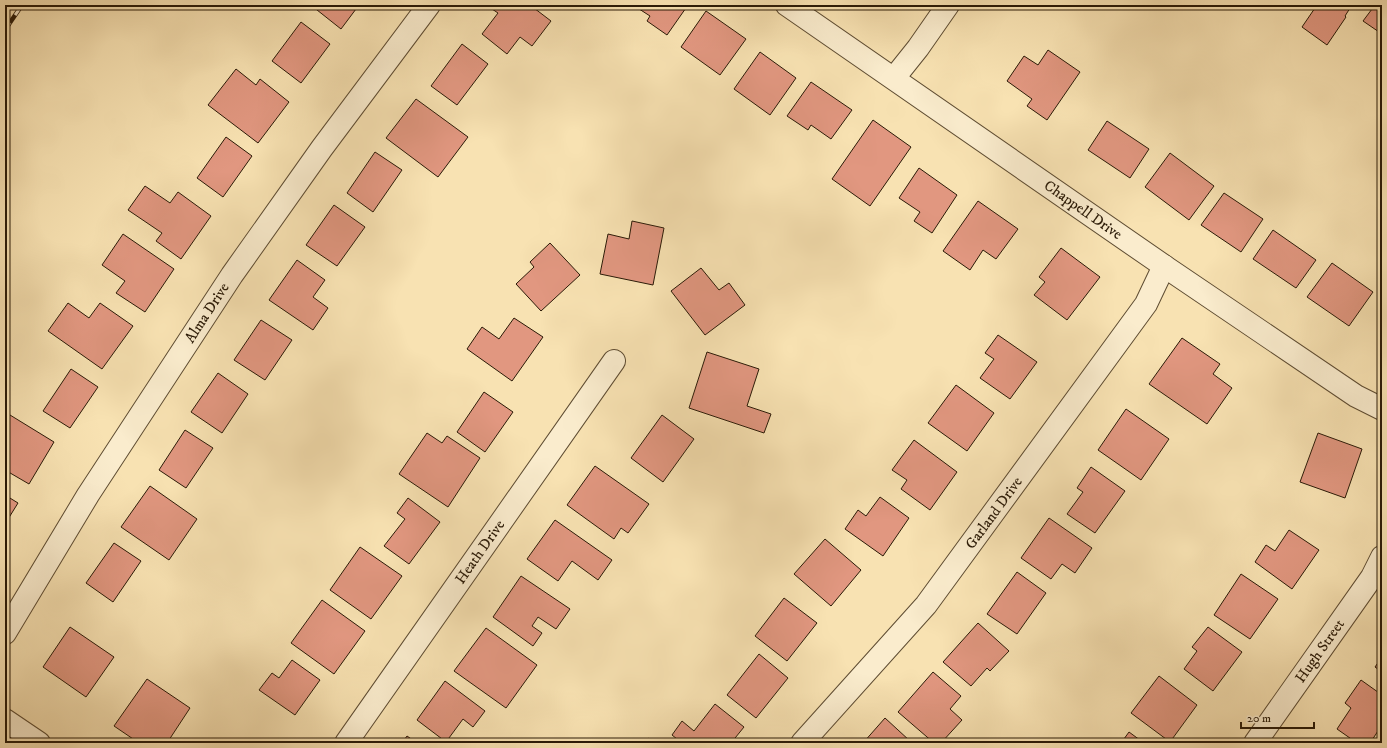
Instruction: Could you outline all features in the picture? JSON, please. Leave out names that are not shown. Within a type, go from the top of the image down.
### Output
[{"type":"street","name":"Alma Drive","points":[[5,633],[88,495],[232,275],[322,148],[428,5]]},
{"type":"street","name":"Chappell Drive","points":[[787,5],[1164,266],[1356,396],[1382,409]]},
{"type":"street","points":[[894,78],[918,48],[948,5]]},
{"type":"street","name":"Garland Drive","points":[[802,743],[926,605],[1146,304],[1164,266]]},
{"type":"street","name":"Heath Drive","points":[[346,743],[614,361]]},
{"type":"street","name":"Hugh Street","points":[[1255,743],[1372,577],[1382,557]]},
{"type":"street","points":[[5,720],[39,743]]},
{"type":"building","points":[[359,5],[341,29],[312,6]]},
{"type":"building","points":[[495,5],[530,5],[551,21],[532,46],[520,37],[507,54],[482,34],[498,13],[492,9]]},
{"type":"building","points":[[633,5],[688,5],[667,35],[647,21],[650,16]]},
{"type":"building","points":[[1317,5],[1352,5],[1345,16],[1346,17],[1327,45],[1302,27]]},
{"type":"building","points":[[1375,5],[1382,5],[1382,34],[1363,21]]},
{"type":"building","points":[[706,11],[746,39],[720,75],[681,47]]},
{"type":"building","points":[[301,22],[330,44],[301,83],[272,61]]},
{"type":"building","points":[[462,44],[488,64],[457,105],[431,86]]},
{"type":"building","points":[[1048,50],[1080,72],[1047,120],[1027,106],[1032,99],[1007,81],[1024,56],[1038,65]]},
{"type":"building","points":[[760,52],[796,78],[770,115],[734,89]]},
{"type":"building","points":[[236,69],[256,85],[260,79],[289,102],[258,143],[208,105]]},
{"type":"building","points":[[811,82],[852,110],[831,139],[811,125],[808,130],[787,116]]},
{"type":"building","points":[[416,99],[468,137],[438,177],[386,138]]},
{"type":"building","points":[[873,120],[911,147],[870,206],[832,179]]},
{"type":"building","points":[[1107,121],[1149,149],[1130,178],[1088,150]]},
{"type":"building","points":[[226,137],[252,156],[223,197],[197,178]]},
{"type":"building","points":[[375,152],[402,170],[373,212],[347,193]]},
{"type":"building","points":[[1170,153],[1214,186],[1189,220],[1145,187]]},
{"type":"building","points":[[919,168],[957,195],[932,233],[914,221],[920,212],[899,198]]},
{"type":"building","points":[[145,186],[170,203],[178,192],[211,216],[181,259],[156,241],[162,233],[128,210]]},
{"type":"building","points":[[1224,193],[1263,219],[1241,252],[1201,225]]},
{"type":"building","points":[[978,201],[1018,229],[996,259],[983,250],[970,270],[943,251]]},
{"type":"building","points":[[334,205],[365,227],[337,266],[306,245]]},
{"type":"building","points":[[632,221],[664,228],[653,285],[600,274],[608,234],[629,239]]},
{"type":"building","points":[[1273,230],[1316,260],[1296,288],[1253,259]]},
{"type":"building","points":[[123,234],[174,269],[145,312],[116,293],[125,281],[102,265]]},
{"type":"building","points":[[550,243],[580,275],[541,311],[516,284],[534,267],[530,262]]},
{"type":"building","points":[[1061,248],[1100,277],[1067,320],[1034,295],[1045,282],[1039,277]]},
{"type":"building","points":[[297,260],[325,280],[313,297],[328,308],[313,330],[269,300]]},
{"type":"building","points":[[1332,263],[1373,292],[1349,326],[1307,297]]},
{"type":"building","points":[[701,268],[719,290],[729,283],[745,305],[705,335],[671,291]]},
{"type":"building","points":[[68,303],[89,318],[100,303],[133,326],[102,369],[48,331]]},
{"type":"building","points":[[514,318],[543,337],[512,381],[467,349],[482,327],[499,339]]},
{"type":"building","points":[[261,320],[292,340],[265,380],[234,360]]},
{"type":"building","points":[[998,335],[1037,362],[1010,399],[980,378],[994,359],[985,353]]},
{"type":"building","points":[[1182,338],[1220,364],[1213,374],[1232,388],[1207,424],[1149,384]]},
{"type":"building","points":[[707,352],[759,369],[747,406],[771,414],[764,433],[689,408]]},
{"type":"building","points":[[71,369],[98,387],[70,428],[43,411]]},
{"type":"building","points":[[218,373],[248,394],[222,433],[191,412]]},
{"type":"building","points":[[956,385],[994,413],[967,451],[928,423]]},
{"type":"building","points":[[484,392],[513,412],[485,452],[457,432]]},
{"type":"building","points":[[1126,409],[1169,439],[1141,480],[1098,450]]},
{"type":"building","points":[[10,415],[54,442],[29,484],[5,470],[5,424]]},
{"type":"building","points":[[662,415],[694,439],[663,482],[631,458]]},
{"type":"building","points":[[185,430],[213,448],[186,488],[159,470]]},
{"type":"building","points":[[427,433],[442,443],[447,436],[480,458],[448,507],[399,474]]},
{"type":"building","points":[[1318,433],[1362,449],[1345,498],[1300,482]]},
{"type":"building","points":[[914,440],[957,472],[930,510],[901,489],[907,480],[892,470]]},
{"type":"building","points":[[595,466],[649,504],[628,533],[621,528],[614,539],[567,505]]},
{"type":"building","points":[[1091,467],[1125,491],[1095,533],[1067,514],[1083,492],[1077,488]]},
{"type":"building","points":[[150,486],[197,519],[169,560],[121,527]]},
{"type":"building","points":[[5,495],[18,503],[5,524]]},
{"type":"building","points":[[880,497],[909,518],[883,556],[845,529],[858,510],[866,516]]},
{"type":"building","points":[[408,498],[440,522],[409,564],[384,546],[405,519],[397,513]]},
{"type":"building","points":[[1049,518],[1092,548],[1075,573],[1062,564],[1051,579],[1021,558]]},
{"type":"building","points":[[555,520],[612,560],[598,580],[572,561],[558,581],[527,559]]},
{"type":"building","points":[[1289,530],[1319,550],[1292,589],[1255,562],[1266,545],[1275,551]]},
{"type":"building","points":[[825,539],[861,570],[831,606],[794,574]]},
{"type":"building","points":[[114,543],[141,561],[113,602],[86,583]]},
{"type":"building","points":[[360,547],[402,576],[371,619],[330,590]]},
{"type":"building","points":[[1017,572],[1046,593],[1017,634],[987,614]]},
{"type":"building","points":[[1241,574],[1278,599],[1250,639],[1214,615]]},
{"type":"building","points":[[521,576],[570,609],[556,629],[538,617],[532,626],[542,633],[533,646],[493,617]]},
{"type":"building","points":[[784,598],[817,623],[787,661],[755,636]]},
{"type":"building","points":[[322,600],[365,631],[334,674],[291,643]]},
{"type":"building","points":[[978,623],[1009,651],[990,671],[987,668],[971,686],[943,662]]},
{"type":"building","points":[[70,627],[114,657],[86,697],[43,667]]},
{"type":"building","points":[[1208,627],[1242,652],[1213,691],[1184,669],[1197,651],[1192,647]]},
{"type":"building","points":[[486,628],[537,665],[506,708],[454,671]]},
{"type":"building","points":[[759,654],[788,678],[756,718],[727,695]]},
{"type":"building","points":[[1382,657],[1382,672],[1375,667]]},
{"type":"building","points":[[292,660],[320,680],[295,715],[259,690],[272,673],[279,678]]},
{"type":"building","points":[[933,672],[961,696],[950,709],[962,720],[941,743],[934,743],[898,712]]},
{"type":"building","points":[[1159,676],[1197,705],[1170,742],[1131,713]]},
{"type":"building","points":[[147,679],[190,708],[167,743],[139,743],[114,726]]},
{"type":"building","points":[[1361,680],[1382,695],[1382,725],[1370,743],[1357,743],[1337,729],[1351,708],[1345,703]]},
{"type":"building","points":[[445,681],[485,711],[473,727],[463,719],[446,742],[417,720]]},
{"type":"building","points":[[715,704],[744,727],[731,743],[682,743],[672,735],[682,721],[694,731]]},
{"type":"building","points":[[885,718],[910,741],[908,743],[863,743]]},
{"type":"building","points":[[1129,732],[1144,743],[1121,743]]},
{"type":"building","points":[[407,736],[417,743],[402,743]]},
{"type":"building","points":[[648,738],[654,743],[643,743]]},
{"type":"railway","points":[[5,30],[22,5]]}]
